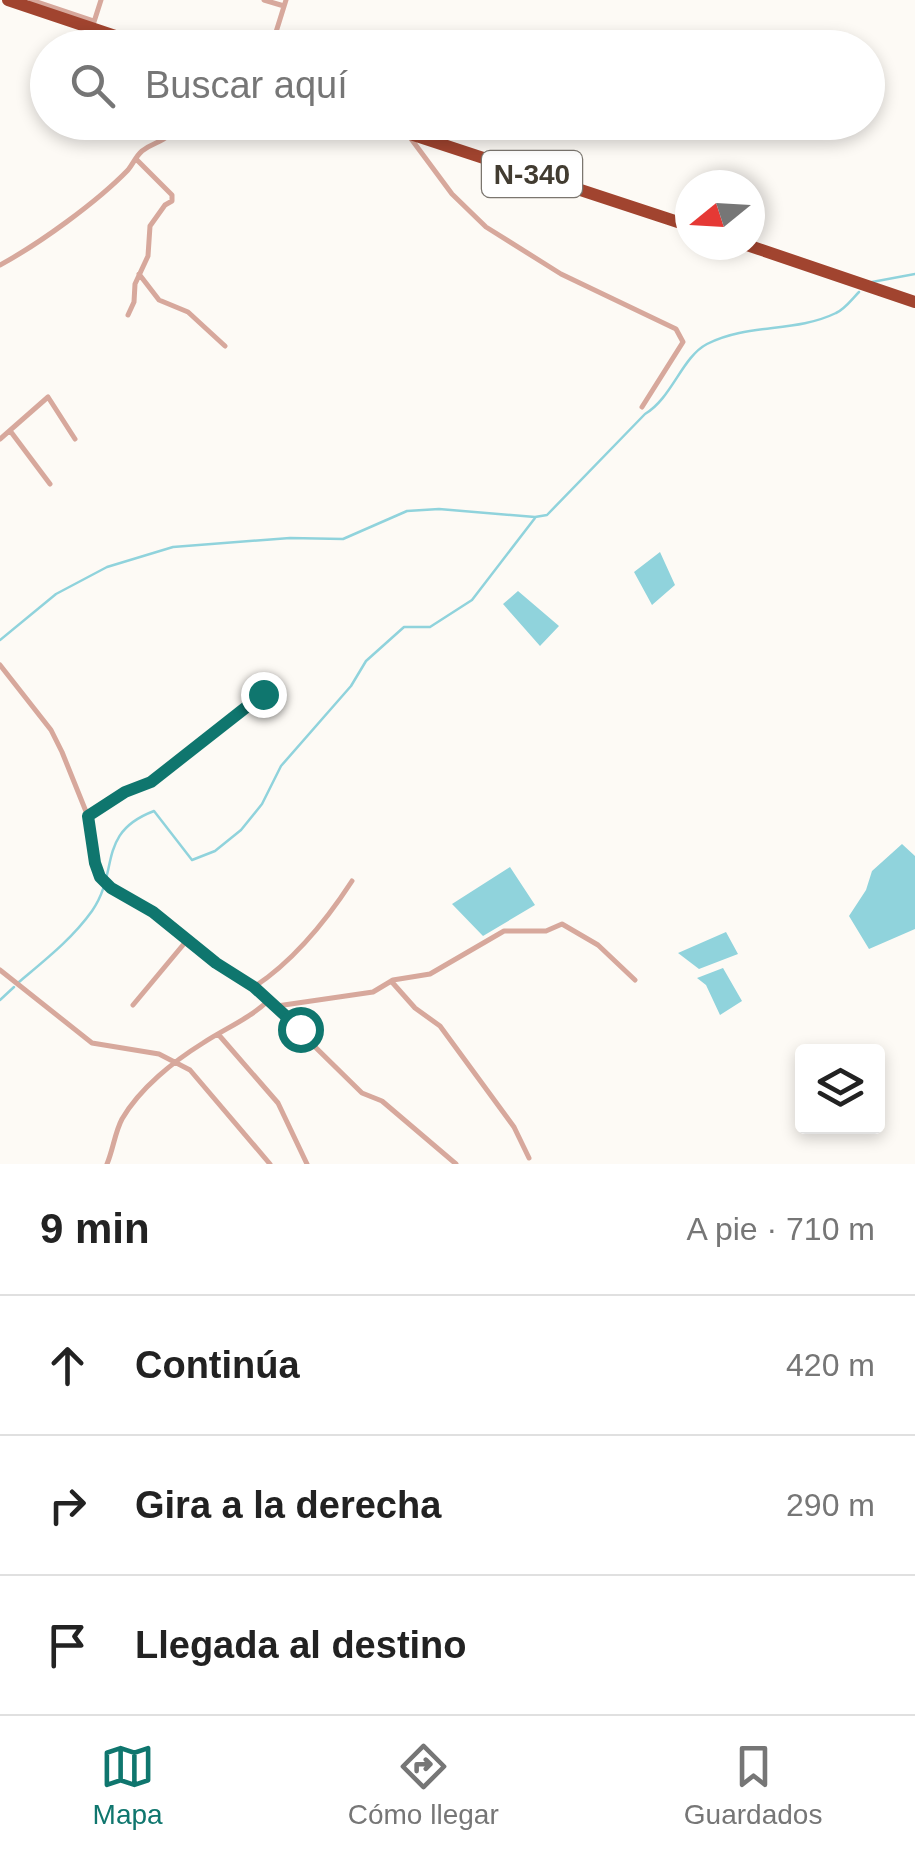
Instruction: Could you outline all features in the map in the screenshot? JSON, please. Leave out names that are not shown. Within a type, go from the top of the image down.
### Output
[{"type":"highway","points":[[8,0],[108,30]]},
{"type":"highway","name":"N-340","points":[[426,140],[675,221]]},
{"type":"highway","points":[[765,251],[915,302]]},
{"type":"street","points":[[31,0],[93,24],[101,0]]},
{"type":"street","points":[[264,0],[285,3],[277,30]]},
{"type":"street","points":[[0,265],[21,254],[102,193],[140,153],[164,140]]},
{"type":"street","points":[[412,140],[452,194],[486,227],[561,274],[676,329],[682,342],[642,406]]},
{"type":"street","points":[[128,315],[148,256],[150,226],[172,201],[172,195],[136,158]]},
{"type":"street","points":[[139,274],[159,300],[188,312],[225,346]]},
{"type":"street","points":[[0,439],[48,397],[75,439]]},
{"type":"street","points":[[11,432],[50,484]]},
{"type":"street","points":[[0,665],[50,730],[88,816],[100,877],[254,987],[362,1093],[382,1101],[456,1164]]},
{"type":"street","points":[[88,816],[125,792],[151,782],[263,694]]},
{"type":"street","points":[[254,987],[276,972],[309,938],[352,880]]},
{"type":"street","points":[[276,1007],[373,992],[392,981],[430,974],[504,931],[546,931],[562,924],[598,945],[635,980]]},
{"type":"street","points":[[133,1006],[188,939]]},
{"type":"street","points":[[0,970],[92,1043],[177,1060],[190,1070],[270,1164]]},
{"type":"street","points":[[392,981],[416,1008],[440,1026],[514,1128],[528,1158]]},
{"type":"street","points":[[106,1164],[122,1120],[150,1086],[177,1060],[250,1018],[269,1000]]},
{"type":"street","points":[[218,1034],[278,1104],[307,1164]]},
{"type":"water","points":[[660,552],[675,585],[652,605],[634,572]]},
{"type":"water","points":[[518,591],[559,626],[540,646],[503,604]]},
{"type":"water","points":[[902,844],[915,856],[915,929],[869,949],[849,916],[866,890],[872,871]]},
{"type":"water","points":[[510,867],[535,905],[483,936],[452,904]]},
{"type":"water","points":[[726,932],[738,954],[699,969],[678,953]]},
{"type":"water","points":[[723,968],[742,1001],[720,1015],[706,985],[697,978]]},
{"type":"waterway","points":[[872,282],[915,274]]},
{"type":"waterway","points":[[0,640],[56,594],[107,567],[173,547],[290,538],[343,539],[407,511],[547,515],[663,398],[698,350],[723,337],[820,319],[839,311],[859,292]]},
{"type":"waterway","points":[[19,982],[67,940],[92,911],[116,842],[124,830],[154,811],[192,860],[215,851],[241,830],[262,804],[281,766],[351,686],[366,661],[404,627],[430,627],[472,600],[535,518]]},
{"type":"waterway","points":[[0,1000],[14,987]]},
{"type":"route","points":[[263,694],[151,782],[125,792],[88,816],[100,877],[254,987],[300,1029]]}]
